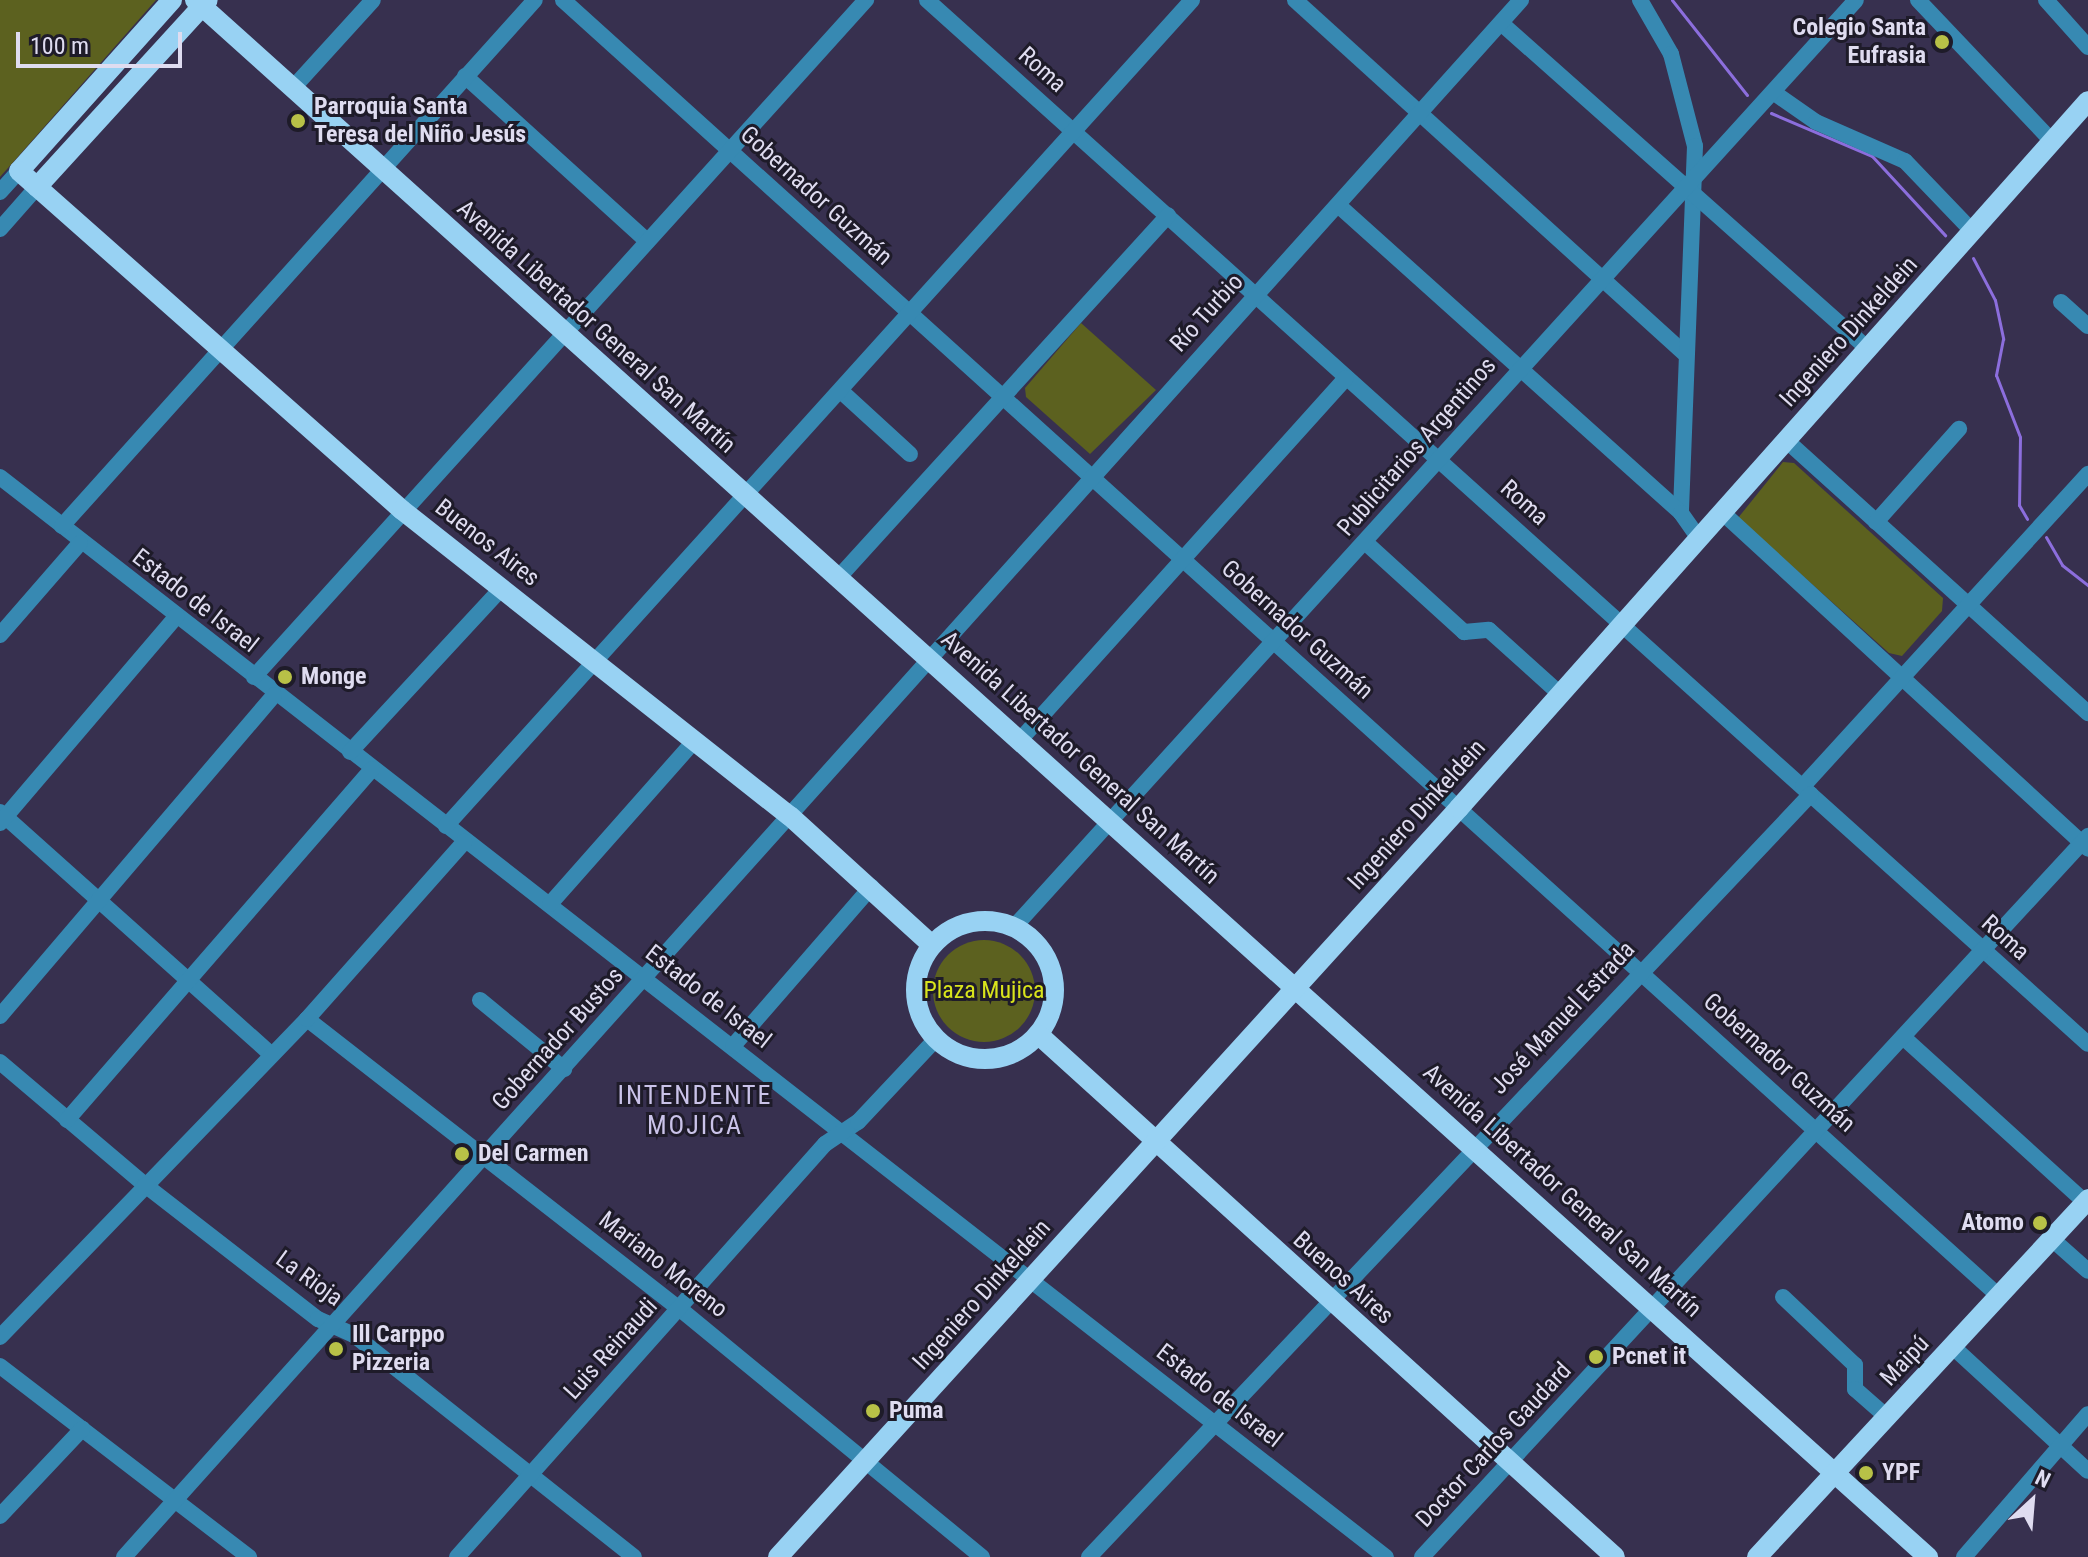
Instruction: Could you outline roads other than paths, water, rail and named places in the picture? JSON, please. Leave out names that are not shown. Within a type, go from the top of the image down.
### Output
[{"type":"main road","points":[[19,171],[172,0]]},
{"type":"main road","points":[[37,187],[202,2]]},
{"type":"main road","name":"Avenida Libertador General San Martín","points":[[202,2],[292,89],[566,336],[839,577],[1928,1557]]},
{"type":"main road","name":"Ingeniero Dinkeldein","points":[[778,1557],[1459,808],[2088,101]]},
{"type":"main road","name":"Buenos Aires","points":[[19,171],[402,510],[790,816],[932,945]]},
{"type":"main road","points":[[970,922],[1014,927],[1042,950],[1055,984],[1039,1035],[1021,1050],[976,1059],[936,1039],[916,992],[932,945],[970,922]]},
{"type":"main road","name":"Buenos Aires","points":[[1039,1035],[1508,1465],[1615,1557]]},
{"type":"main road","name":"Maipú","points":[[1757,1557],[1837,1474],[2086,1200]]},
{"type":"street","points":[[292,89],[373,0]]},
{"type":"street","points":[[62,526],[535,0]]},
{"type":"street","name":"Gobernador Guzmán","points":[[563,0],[1092,480],[1277,642],[1819,1130],[1999,1296]]},
{"type":"street","points":[[254,677],[402,510],[566,336],[647,241],[866,0]]},
{"type":"street","name":"Roma","points":[[927,0],[2088,1044]]},
{"type":"street","points":[[446,826],[842,392],[1192,0]]},
{"type":"street","points":[[1295,0],[1685,354]]},
{"type":"street","name":"Río Turbio","points":[[929,658],[1521,0]]},
{"type":"street","points":[[1640,0],[1687,101],[1695,146],[1690,187],[1681,513]]},
{"type":"street","name":"Publicitarios Argentinos","points":[[1014,927],[1277,642],[1519,368],[1690,187],[1856,0]]},
{"type":"street","points":[[1918,0],[2052,141]]},
{"type":"street","points":[[2046,0],[2088,47]]},
{"type":"street","points":[[1501,23],[1690,187],[1869,350]]},
{"type":"street","points":[[465,76],[647,241]]},
{"type":"street","points":[[1773,92],[1816,122],[1905,161],[1973,232]]},
{"type":"street","points":[[0,192],[19,171]]},
{"type":"street","points":[[0,229],[37,187]]},
{"type":"street","points":[[1338,205],[1681,513],[1699,539]]},
{"type":"street","points":[[839,577],[1168,215]]},
{"type":"street","points":[[2061,302],[2088,326]]},
{"type":"street","points":[[1020,740],[1185,562],[1346,378]]},
{"type":"street","points":[[842,392],[910,454]]},
{"type":"street","points":[[1876,522],[1959,429]]},
{"type":"street","points":[[1787,441],[2088,713]]},
{"type":"street","name":"Estado de Israel","points":[[1,478],[274,695],[646,978],[1386,1557]]},
{"type":"street","name":"José Manuel Estrada","points":[[1089,1557],[1641,971],[1807,790],[1901,674],[1966,603],[2084,485]]},
{"type":"street","points":[[1723,513],[1901,674],[1910,691],[2086,843]]},
{"type":"street","points":[[1365,542],[1464,632],[1489,630],[1560,694]]},
{"type":"street","points":[[0,635],[80,543]]},
{"type":"street","points":[[350,752],[502,588]]},
{"type":"street","points":[[177,616],[2,817],[271,1054]]},
{"type":"street","name":"Gobernador Bustos","points":[[124,1557],[646,978],[929,658]]},
{"type":"street","points":[[0,1016],[274,695]]},
{"type":"street","points":[[550,904],[695,740]]},
{"type":"street","points":[[67,1120],[372,769]]},
{"type":"street","points":[[0,1337],[307,1019],[464,842]]},
{"type":"street","name":"Doctor Carlos Gaudard","points":[[1422,1557],[1656,1311],[1903,1037],[2086,843]]},
{"type":"street","points":[[733,1046],[871,887]]},
{"type":"street","points":[[480,1000],[564,1069]]},
{"type":"street","name":"Mariano Moreno","points":[[307,1019],[485,1155],[867,1458],[982,1557]]},
{"type":"street","points":[[1903,1037],[2086,1200]]},
{"type":"street","name":"Luis Reinaudi","points":[[457,1557],[825,1144],[842,1134],[936,1039]]},
{"type":"street","name":"La Rioja","points":[[0,1062],[145,1185],[331,1327],[354,1335],[634,1557]]},
{"type":"street","points":[[2052,1239],[2088,1271]]},
{"type":"street","points":[[1783,1297],[1855,1365],[1855,1389],[1888,1418]]},
{"type":"street","points":[[1953,1347],[2088,1471]]},
{"type":"street","points":[[0,1366],[249,1557]]},
{"type":"street","points":[[1964,1557],[2088,1414]]},
{"type":"street","points":[[0,1516],[82,1429]]},
{"type":"waterway","points":[[1672,0],[1747,95]]},
{"type":"waterway","points":[[1771,113],[1872,156],[1945,235]]},
{"type":"waterway","points":[[1973,258],[1995,300],[2003,339],[1996,375],[2020,437],[2019,505],[2027,519]]},
{"type":"waterway","points":[[2046,537],[2062,565],[2088,585]]},
{"type":"place","name":"Colegio Santa Eufrasia","points":[[1942,42]]},
{"type":"place","name":"Parroquia Santa Teresa del Niño Jesús","points":[[298,121]]},
{"type":"place","name":"Monge","points":[[285,677]]},
{"type":"place","name":"Del Carmen","points":[[462,1154]]},
{"type":"place","name":"Atomo","points":[[2040,1223]]},
{"type":"place","name":"Ill Carppo Pizzeria","points":[[336,1349]]},
{"type":"place","name":"Pcnet it","points":[[1596,1357]]},
{"type":"place","name":"Puma","points":[[873,1411]]},
{"type":"place","name":"YPF","points":[[1866,1473]]},
{"type":"district","name":"INTENDENTE MOJICA","points":[[695,1111]]},
{"type":"park label","name":"Plaza Mujica","points":[[984,991]]}]
